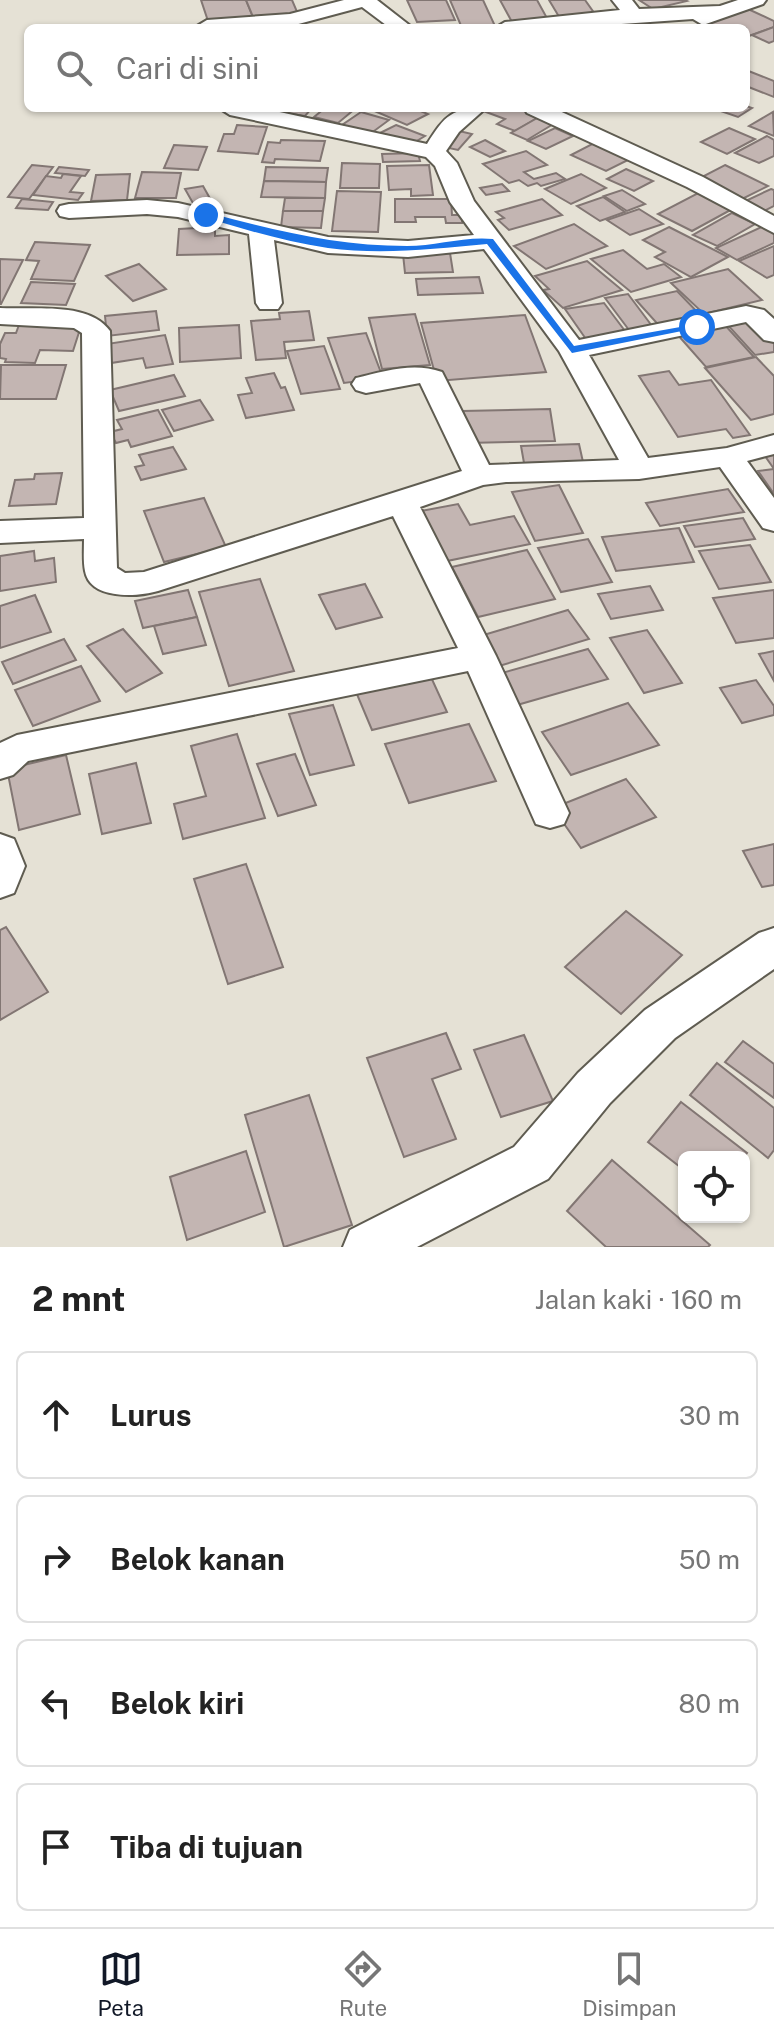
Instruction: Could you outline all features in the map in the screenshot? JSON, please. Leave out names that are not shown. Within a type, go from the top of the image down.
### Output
[{"type":"street","points":[[235,24],[291,20],[365,0],[398,24]]},
{"type":"street","points":[[685,24],[741,6]]},
{"type":"street","points":[[528,24],[628,7],[741,6],[774,16]]},
{"type":"street","points":[[249,112],[434,152],[445,163],[462,202],[572,350],[639,469]]},
{"type":"street","points":[[434,152],[457,112]]},
{"type":"street","points":[[544,112],[695,182],[774,226]]},
{"type":"street","points":[[69,211],[147,207],[178,210],[328,245],[408,249],[490,241]]},
{"type":"street","points":[[261,231],[269,303]]},
{"type":"street","points":[[572,350],[746,314],[755,316],[774,334]]},
{"type":"street","points":[[0,316],[78,320],[96,331],[101,573],[111,582],[124,586],[146,583],[479,476],[506,472],[639,469],[728,457],[774,444]]},
{"type":"street","points":[[366,384],[418,373],[432,378],[479,476]]},
{"type":"street","points":[[728,457],[774,521]]},
{"type":"street","points":[[402,502],[479,656],[550,813]]},
{"type":"street","points":[[0,532],[100,528]]},
{"type":"street","points":[[0,765],[17,749],[479,656]]},
{"type":"street","points":[[0,850],[5,866],[0,881]]},
{"type":"street","points":[[367,1247],[531,1163],[594,1088],[660,1024],[774,946]]},
{"type":"building","points":[[201,0],[246,0],[253,17],[208,21]]},
{"type":"building","points":[[246,0],[292,0],[298,14],[253,17]]},
{"type":"building","points":[[407,0],[446,0],[455,20],[417,22]]},
{"type":"building","points":[[450,0],[483,0],[494,24],[460,24]]},
{"type":"building","points":[[500,0],[537,0],[548,20],[512,22]]},
{"type":"building","points":[[549,0],[585,0],[597,17],[561,20]]},
{"type":"building","points":[[639,0],[685,0],[687,1],[653,9]]},
{"type":"building","points":[[748,9],[774,21],[774,27],[750,36],[750,24],[705,24]]},
{"type":"building","points":[[774,27],[774,41],[769,43],[752,35]]},
{"type":"building","points":[[750,72],[774,81],[774,97],[750,88]]},
{"type":"building","points":[[278,112],[308,112],[305,116]]},
{"type":"building","points":[[320,112],[351,112],[338,123],[314,117]]},
{"type":"building","points":[[361,112],[389,120],[370,134],[342,125]]},
{"type":"building","points":[[377,112],[428,114],[407,125]]},
{"type":"building","points":[[486,112],[544,114],[515,131],[497,124],[505,119]]},
{"type":"building","points":[[724,112],[746,112],[738,117]]},
{"type":"building","points":[[773,112],[774,136],[749,126]]},
{"type":"building","points":[[539,117],[555,123],[527,140],[511,133]]},
{"type":"building","points":[[237,125],[267,127],[258,154],[218,151],[224,134],[234,134]]},
{"type":"building","points":[[396,125],[425,136],[410,145],[380,133]]},
{"type":"building","points":[[555,128],[573,136],[546,149],[528,141]]},
{"type":"building","points":[[729,128],[755,139],[727,154],[701,142]]},
{"type":"building","points":[[459,131],[472,134],[458,150],[444,147]]},
{"type":"building","points":[[767,136],[774,140],[774,156],[759,163],[735,153]]},
{"type":"building","points":[[281,140],[325,141],[320,161],[275,159],[274,163],[262,162],[268,142],[280,143]]},
{"type":"building","points":[[485,140],[505,151],[490,157],[470,147]]},
{"type":"building","points":[[596,142],[632,158],[606,171],[571,155]]},
{"type":"building","points":[[174,145],[207,147],[198,170],[164,168]]},
{"type":"building","points":[[526,151],[547,165],[524,172],[534,179],[556,173],[565,179],[541,186],[537,183],[528,186],[519,180],[509,183],[483,164]]},
{"type":"building","points":[[418,153],[420,161],[383,162],[382,154]]},
{"type":"building","points":[[342,163],[380,164],[379,188],[340,188]]},
{"type":"building","points":[[32,165],[53,167],[29,199],[8,197]]},
{"type":"building","points":[[429,165],[433,195],[411,196],[411,189],[389,190],[387,166]]},
{"type":"building","points":[[725,165],[768,186],[736,202],[698,179]]},
{"type":"building","points":[[59,167],[89,170],[85,176],[55,173]]},
{"type":"building","points":[[266,167],[328,168],[326,182],[264,181]]},
{"type":"building","points":[[626,169],[653,181],[634,191],[607,179]]},
{"type":"building","points":[[142,172],[181,173],[176,198],[135,198]]},
{"type":"building","points":[[63,174],[81,176],[70,192],[83,193],[78,200],[33,195],[46,176],[61,178]]},
{"type":"building","points":[[130,174],[127,200],[91,201],[96,175]]},
{"type":"building","points":[[581,174],[606,188],[571,204],[545,189]]},
{"type":"building","points":[[264,181],[326,182],[325,198],[261,197]]},
{"type":"building","points":[[502,184],[509,191],[486,195],[480,188]]},
{"type":"building","points":[[203,186],[212,202],[194,205],[185,189]]},
{"type":"building","points":[[622,190],[645,204],[627,211],[604,196]]},
{"type":"building","points":[[774,190],[774,206],[758,214],[739,204]]},
{"type":"building","points":[[337,191],[381,192],[378,232],[332,231]]},
{"type":"building","points":[[702,191],[736,207],[692,231],[658,214]]},
{"type":"building","points":[[603,197],[625,212],[600,221],[577,206]]},
{"type":"building","points":[[285,198],[325,198],[323,211],[283,211]]},
{"type":"building","points":[[22,199],[53,202],[48,210],[16,208]]},
{"type":"building","points":[[395,199],[451,199],[452,215],[462,215],[462,223],[446,223],[445,217],[415,217],[416,222],[395,222]]},
{"type":"building","points":[[542,199],[562,215],[509,230],[498,220],[504,218],[496,212]]},
{"type":"building","points":[[639,209],[663,224],[630,235],[607,220]]},
{"type":"building","points":[[283,211],[323,211],[321,228],[281,227]]},
{"type":"building","points":[[732,213],[755,224],[717,246],[693,235]]},
{"type":"building","points":[[574,224],[607,246],[546,269],[514,246]]},
{"type":"building","points":[[768,224],[774,228],[774,243],[737,260],[716,248]]},
{"type":"building","points":[[215,227],[215,236],[229,235],[229,254],[177,255],[179,229]]},
{"type":"building","points":[[669,227],[728,257],[691,277],[655,257],[665,252],[643,240]]},
{"type":"building","points":[[35,242],[90,245],[74,281],[31,279],[39,261],[26,260]]},
{"type":"building","points":[[774,246],[774,275],[767,278],[739,261]]},
{"type":"building","points":[[623,250],[647,269],[664,264],[681,277],[631,292],[591,259]]},
{"type":"building","points":[[450,253],[453,272],[405,273],[403,254]]},
{"type":"building","points":[[0,259],[23,260],[1,304],[0,304]]},
{"type":"building","points":[[587,261],[622,290],[563,308],[543,290],[549,289],[535,276]]},
{"type":"building","points":[[139,264],[166,289],[133,301],[106,276]]},
{"type":"building","points":[[728,269],[762,300],[704,314],[671,283]]},
{"type":"building","points":[[479,277],[483,293],[418,295],[416,279]]},
{"type":"building","points":[[31,282],[75,284],[66,305],[21,303]]},
{"type":"building","points":[[677,291],[706,321],[663,330],[636,300]]},
{"type":"building","points":[[628,294],[652,326],[629,330],[605,298]]},
{"type":"building","points":[[604,303],[628,335],[588,342],[565,309]]},
{"type":"building","points":[[156,311],[159,330],[107,336],[105,316]]},
{"type":"building","points":[[309,311],[314,340],[284,342],[286,358],[256,360],[251,321],[280,319],[279,313]]},
{"type":"building","points":[[415,314],[430,365],[382,369],[369,318]]},
{"type":"building","points":[[525,315],[546,372],[437,381],[421,323]]},
{"type":"building","points":[[750,317],[774,343],[774,352],[755,355],[725,322]]},
{"type":"building","points":[[724,324],[754,357],[706,367],[677,334]]},
{"type":"building","points":[[19,325],[81,326],[73,351],[40,350],[35,363],[5,362],[6,359],[0,358],[0,344],[5,333],[16,333]]},
{"type":"building","points":[[239,325],[241,358],[180,362],[179,328]]},
{"type":"building","points":[[366,333],[383,378],[344,383],[328,338]]},
{"type":"building","points":[[165,335],[173,364],[146,368],[143,358],[111,363],[107,344]]},
{"type":"building","points":[[324,346],[340,389],[301,394],[287,351]]},
{"type":"building","points":[[756,357],[774,376],[774,414],[751,420],[705,368]]},
{"type":"building","points":[[1,365],[66,365],[56,399],[0,399]]},
{"type":"building","points":[[669,371],[679,385],[711,380],[750,435],[733,438],[726,429],[678,437],[639,376]]},
{"type":"building","points":[[274,373],[281,388],[285,387],[294,410],[246,418],[238,395],[252,393],[246,378]]},
{"type":"building","points":[[174,375],[185,396],[119,411],[110,390]]},
{"type":"building","points":[[200,400],[213,420],[174,431],[162,410]]},
{"type":"building","points":[[550,409],[555,441],[467,443],[463,411]]},
{"type":"building","points":[[158,410],[172,436],[131,447],[128,440],[116,443],[110,432],[122,429],[117,420]]},
{"type":"building","points":[[579,444],[583,462],[524,463],[521,446]]},
{"type":"building","points":[[173,447],[186,469],[141,480],[135,467],[144,465],[139,455]]},
{"type":"building","points":[[774,455],[774,469],[765,456]]},
{"type":"building","points":[[774,469],[774,494],[758,471]]},
{"type":"building","points":[[62,473],[56,504],[9,506],[15,480],[34,479],[35,474]]},
{"type":"building","points":[[559,485],[583,533],[535,541],[512,492]]},
{"type":"building","points":[[728,489],[744,512],[660,526],[646,503]]},
{"type":"building","points":[[204,498],[226,547],[164,562],[144,511]]},
{"type":"building","points":[[458,504],[470,525],[514,516],[530,544],[447,561],[421,511]]},
{"type":"building","points":[[743,518],[755,539],[695,547],[684,526]]},
{"type":"building","points":[[679,528],[694,562],[616,571],[602,537]]},
{"type":"building","points":[[588,539],[612,582],[561,592],[538,548]]},
{"type":"building","points":[[750,545],[771,582],[719,589],[699,551]]},
{"type":"building","points":[[527,550],[555,599],[478,617],[452,567]]},
{"type":"building","points":[[34,551],[35,561],[54,558],[56,582],[0,591],[0,556]]},
{"type":"building","points":[[260,579],[294,671],[229,686],[199,592]]},
{"type":"building","points":[[365,584],[382,617],[336,629],[319,595]]},
{"type":"building","points":[[650,586],[663,610],[611,619],[598,594]]},
{"type":"building","points":[[188,590],[197,617],[143,628],[135,601]]},
{"type":"building","points":[[774,590],[774,638],[736,643],[713,598]]},
{"type":"building","points":[[35,595],[51,632],[0,648],[0,606]]},
{"type":"building","points":[[568,610],[589,639],[499,666],[480,636]]},
{"type":"building","points":[[197,617],[206,645],[163,654],[154,626]]},
{"type":"building","points":[[123,629],[162,673],[126,692],[87,646]]},
{"type":"building","points":[[647,630],[682,683],[644,693],[610,638]]},
{"type":"building","points":[[64,639],[76,660],[13,684],[2,662]]},
{"type":"building","points":[[588,649],[608,679],[517,705],[498,674]]},
{"type":"building","points":[[774,651],[774,681],[759,654]]},
{"type":"building","points":[[81,666],[100,701],[33,726],[15,690]]},
{"type":"building","points":[[430,675],[447,712],[372,730],[356,692]]},
{"type":"building","points":[[756,680],[774,706],[774,715],[742,723],[720,688]]},
{"type":"building","points":[[628,703],[659,745],[571,775],[542,732]]},
{"type":"building","points":[[333,705],[354,765],[310,775],[289,714]]},
{"type":"building","points":[[469,724],[496,781],[409,803],[385,744]]},
{"type":"building","points":[[237,734],[265,818],[183,839],[174,804],[206,796],[191,746]]},
{"type":"building","points":[[295,754],[316,805],[278,816],[257,764]]},
{"type":"building","points":[[66,755],[80,814],[19,830],[7,769]]},
{"type":"building","points":[[136,763],[151,823],[102,834],[89,774]]},
{"type":"building","points":[[626,779],[656,817],[581,848],[553,808]]},
{"type":"building","points":[[774,844],[774,885],[762,887],[743,851]]},
{"type":"building","points":[[246,864],[283,967],[228,984],[194,879]]},
{"type":"building","points":[[626,911],[682,955],[621,1014],[565,967]]},
{"type":"building","points":[[6,927],[48,992],[0,1020],[0,930]]},
{"type":"building","points":[[446,1033],[461,1069],[432,1079],[456,1139],[404,1157],[367,1058]]},
{"type":"building","points":[[524,1035],[553,1101],[501,1117],[474,1050]]},
{"type":"building","points":[[743,1041],[774,1064],[774,1098],[725,1062]]},
{"type":"building","points":[[717,1063],[774,1108],[774,1150],[768,1158],[690,1095]]},
{"type":"building","points":[[309,1095],[352,1225],[284,1247],[245,1115]]},
{"type":"building","points":[[681,1102],[744,1151],[678,1151],[678,1165],[648,1142]]},
{"type":"building","points":[[246,1151],[265,1212],[187,1240],[170,1177]]},
{"type":"building","points":[[612,1160],[678,1217],[678,1223],[685,1223],[710,1245],[606,1247],[567,1211]]},
{"type":"route","points":[[206,215],[261,231],[328,245],[408,249],[490,241],[572,350],[697,327]]}]
